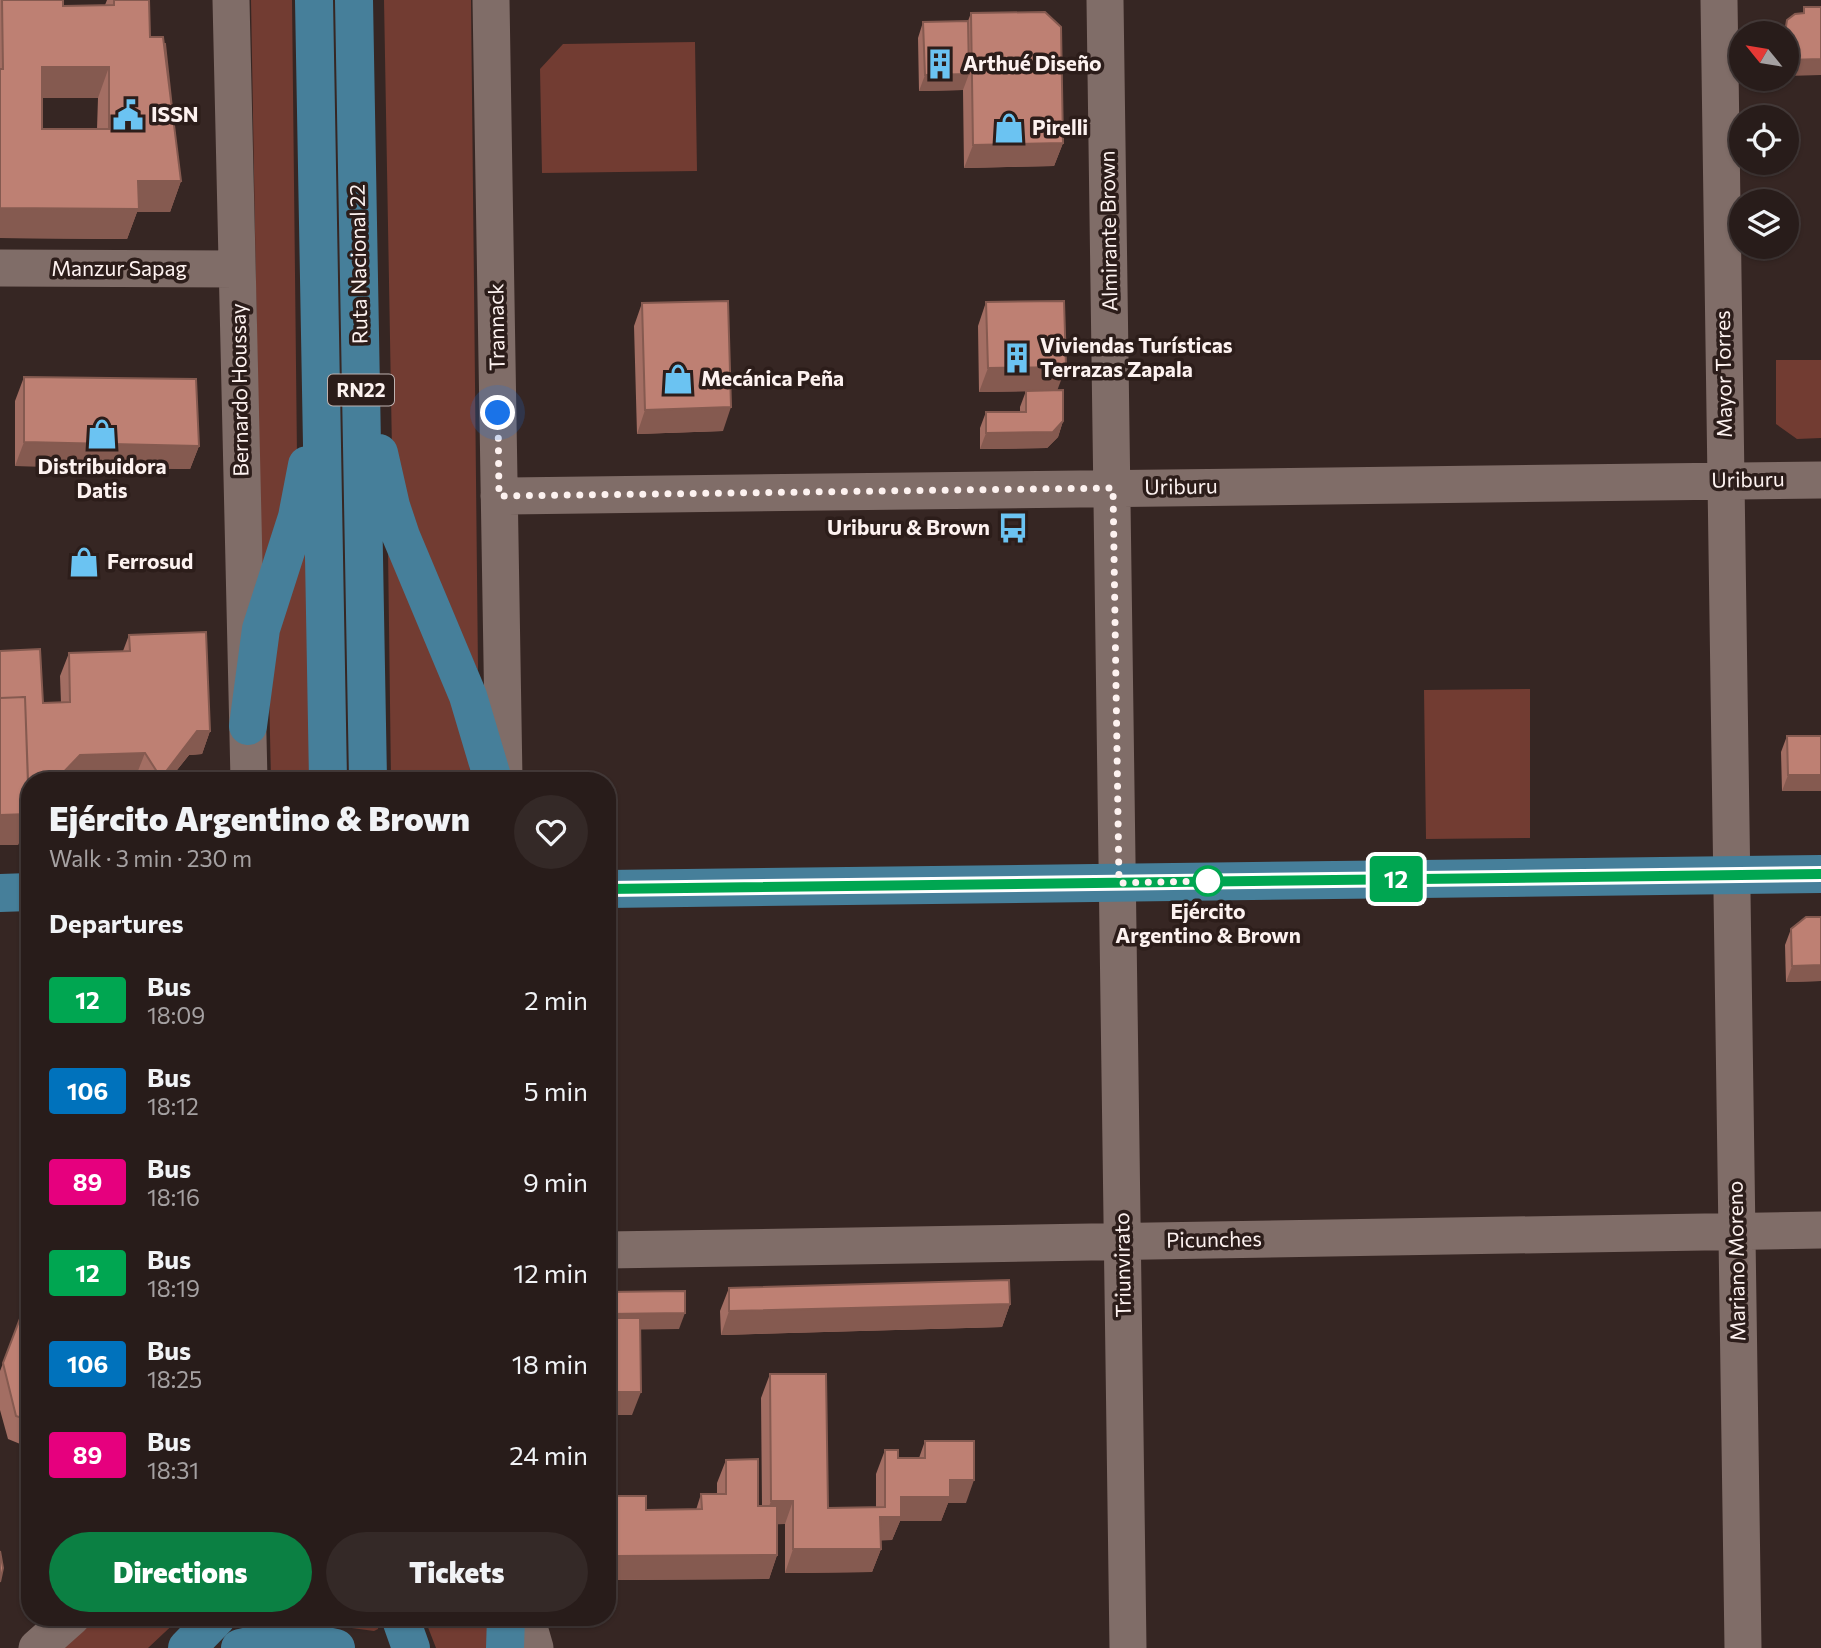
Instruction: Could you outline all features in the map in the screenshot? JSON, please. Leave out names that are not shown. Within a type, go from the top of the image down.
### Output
[{"type":"main road","name":"Ruta Nacional 22","points":[[314,0],[328,772]]},
{"type":"main road","name":"Ruta Nacional 22","points":[[354,0],[368,772]]},
{"type":"main road","points":[[360,364],[391,506],[468,696],[491,772]]},
{"type":"main road","points":[[248,726],[261,629],[296,517],[321,391]]},
{"type":"main road","points":[[616,889],[1821,874]]},
{"type":"main road","points":[[0,893],[21,892]]},
{"type":"main road","points":[[187,1648],[208,1626]]},
{"type":"main road","points":[[403,1626],[411,1648]]},
{"type":"main road","points":[[505,1648],[506,1626]]},
{"type":"main road","points":[[240,1648],[283,1643],[321,1644],[336,1648]]},
{"type":"street","name":"Bernardo Houssay","points":[[231,0],[249,772]]},
{"type":"street","name":"Trannack","points":[[491,0],[504,772]]},
{"type":"street","name":"Almirante Brown","points":[[1105,0],[1119,883]]},
{"type":"street","name":"Mayor Torres","points":[[1720,0],[1730,875]]},
{"type":"street","name":"Manzur Sapag","points":[[0,268],[237,269]]},
{"type":"street","name":"Uriburu","points":[[499,496],[1821,480]]},
{"type":"street","name":"Mariano Moreno","points":[[1730,875],[1743,1648]]},
{"type":"street","name":"Triunvirato","points":[[1119,883],[1128,1648]]},
{"type":"street","name":"Picunches","points":[[616,1250],[1821,1230]]},
{"type":"street","points":[[37,1648],[62,1626]]},
{"type":"street","points":[[529,1626],[535,1648]]},
{"type":"shaded area","points":[[251,0],[292,0],[297,456],[261,577]]},
{"type":"shaded area","points":[[384,0],[471,0],[478,671],[419,541],[392,451]]},
{"type":"shaded area","points":[[695,42],[697,171],[542,173],[540,69],[563,44]]},
{"type":"shaded area","points":[[1776,360],[1821,360],[1821,438],[1797,439],[1776,424]]},
{"type":"shaded area","points":[[305,530],[311,772],[271,772],[271,665]]},
{"type":"shaded area","points":[[388,548],[434,645],[470,772],[391,772]]},
{"type":"shaded area","points":[[1530,689],[1530,838],[1426,839],[1424,690]]},
{"type":"shaded area","points":[[85,1626],[171,1626],[148,1648],[62,1648]]},
{"type":"shaded area","points":[[337,1626],[378,1626],[374,1631]]},
{"type":"shaded area","points":[[427,1626],[491,1626],[490,1648],[436,1648]]},
{"type":"building","name":"ISSN","points":[[2,0],[63,0],[63,6],[114,5],[114,0],[149,0],[150,37],[163,37],[181,181],[138,181],[139,209],[0,208],[0,69],[3,69]],"holes":[[[42,67],[109,67],[109,129],[42,129]]]},
{"type":"building","points":[[1804,7],[1821,7],[1821,59],[1799,60],[1799,21],[1787,21],[1795,14],[1804,13]]},
{"type":"building","name":"Pirelli","points":[[1045,12],[1061,27],[1063,143],[973,145],[971,13]]},
{"type":"building","points":[[968,21],[969,74],[925,75],[923,22]]},
{"type":"building","points":[[164,44],[165,44],[172,108]]},
{"type":"building","name":"Mecánica Peña","points":[[728,301],[731,407],[645,410],[642,303]]},
{"type":"building","points":[[1064,301],[1066,367],[988,368],[986,302]]},
{"type":"building","name":"Distribuidora Datis","points":[[24,377],[196,379],[199,446],[24,442]]},
{"type":"building","points":[[1063,390],[1063,421],[1053,432],[986,433],[986,412],[1026,412],[1026,391]]},
{"type":"building","points":[[206,632],[210,731],[197,731],[166,772],[157,772],[145,753],[80,755],[64,772],[28,772],[25,697],[0,698],[0,651],[40,649],[43,703],[70,702],[69,653],[130,651],[129,635]]},
{"type":"building","points":[[25,697],[28,772],[21,772],[21,814],[0,815],[0,698]]},
{"type":"building","points":[[1787,736],[1821,736],[1821,775],[1788,775]]},
{"type":"building","points":[[1806,917],[1821,917],[1821,965],[1792,966],[1791,929]]},
{"type":"building","points":[[1009,1280],[1010,1304],[729,1311],[729,1288]]},
{"type":"building","points":[[685,1291],[685,1313],[616,1314],[616,1292]]},
{"type":"building","points":[[21,1316],[21,1418],[16,1416],[3,1363]]},
{"type":"building","points":[[616,1318],[640,1318],[641,1392],[616,1392]]},
{"type":"building","points":[[770,1374],[826,1374],[828,1508],[885,1507],[885,1450],[898,1450],[898,1458],[925,1458],[925,1441],[974,1441],[974,1480],[950,1480],[950,1497],[901,1497],[901,1517],[880,1517],[881,1549],[793,1549],[793,1501],[771,1501]]},
{"type":"building","points":[[758,1459],[758,1506],[777,1506],[777,1555],[616,1556],[616,1496],[646,1496],[646,1510],[702,1509],[701,1494],[726,1494],[726,1460]]},
{"type":"building","points":[[0,1551],[3,1568],[0,1582]]},
{"type":"bus line","name":"12","points":[[616,889],[1821,874]]},
{"type":"place","name":"Arthué Diseño","points":[[940,64]]},
{"type":"place","name":"ISSN","points":[[128,115]]},
{"type":"place","name":"Pirelli","points":[[1009,128]]},
{"type":"place","name":"Viviendas Turísticas Terrazas Zapala","points":[[1017,358]]},
{"type":"place","name":"Mecánica Peña","points":[[678,379]]},
{"type":"place","name":"Distribuidora Datis","points":[[102,434]]},
{"type":"place","name":"Uriburu & Brown","points":[[1013,528]]},
{"type":"place","name":"Ferrosud","points":[[84,562]]},
{"type":"place","name":"Ejército Argentino & Brown","points":[[1208,881]]},
{"type":"route","points":[[498,413],[499,496],[1113,488],[1119,883],[1208,881]]}]
